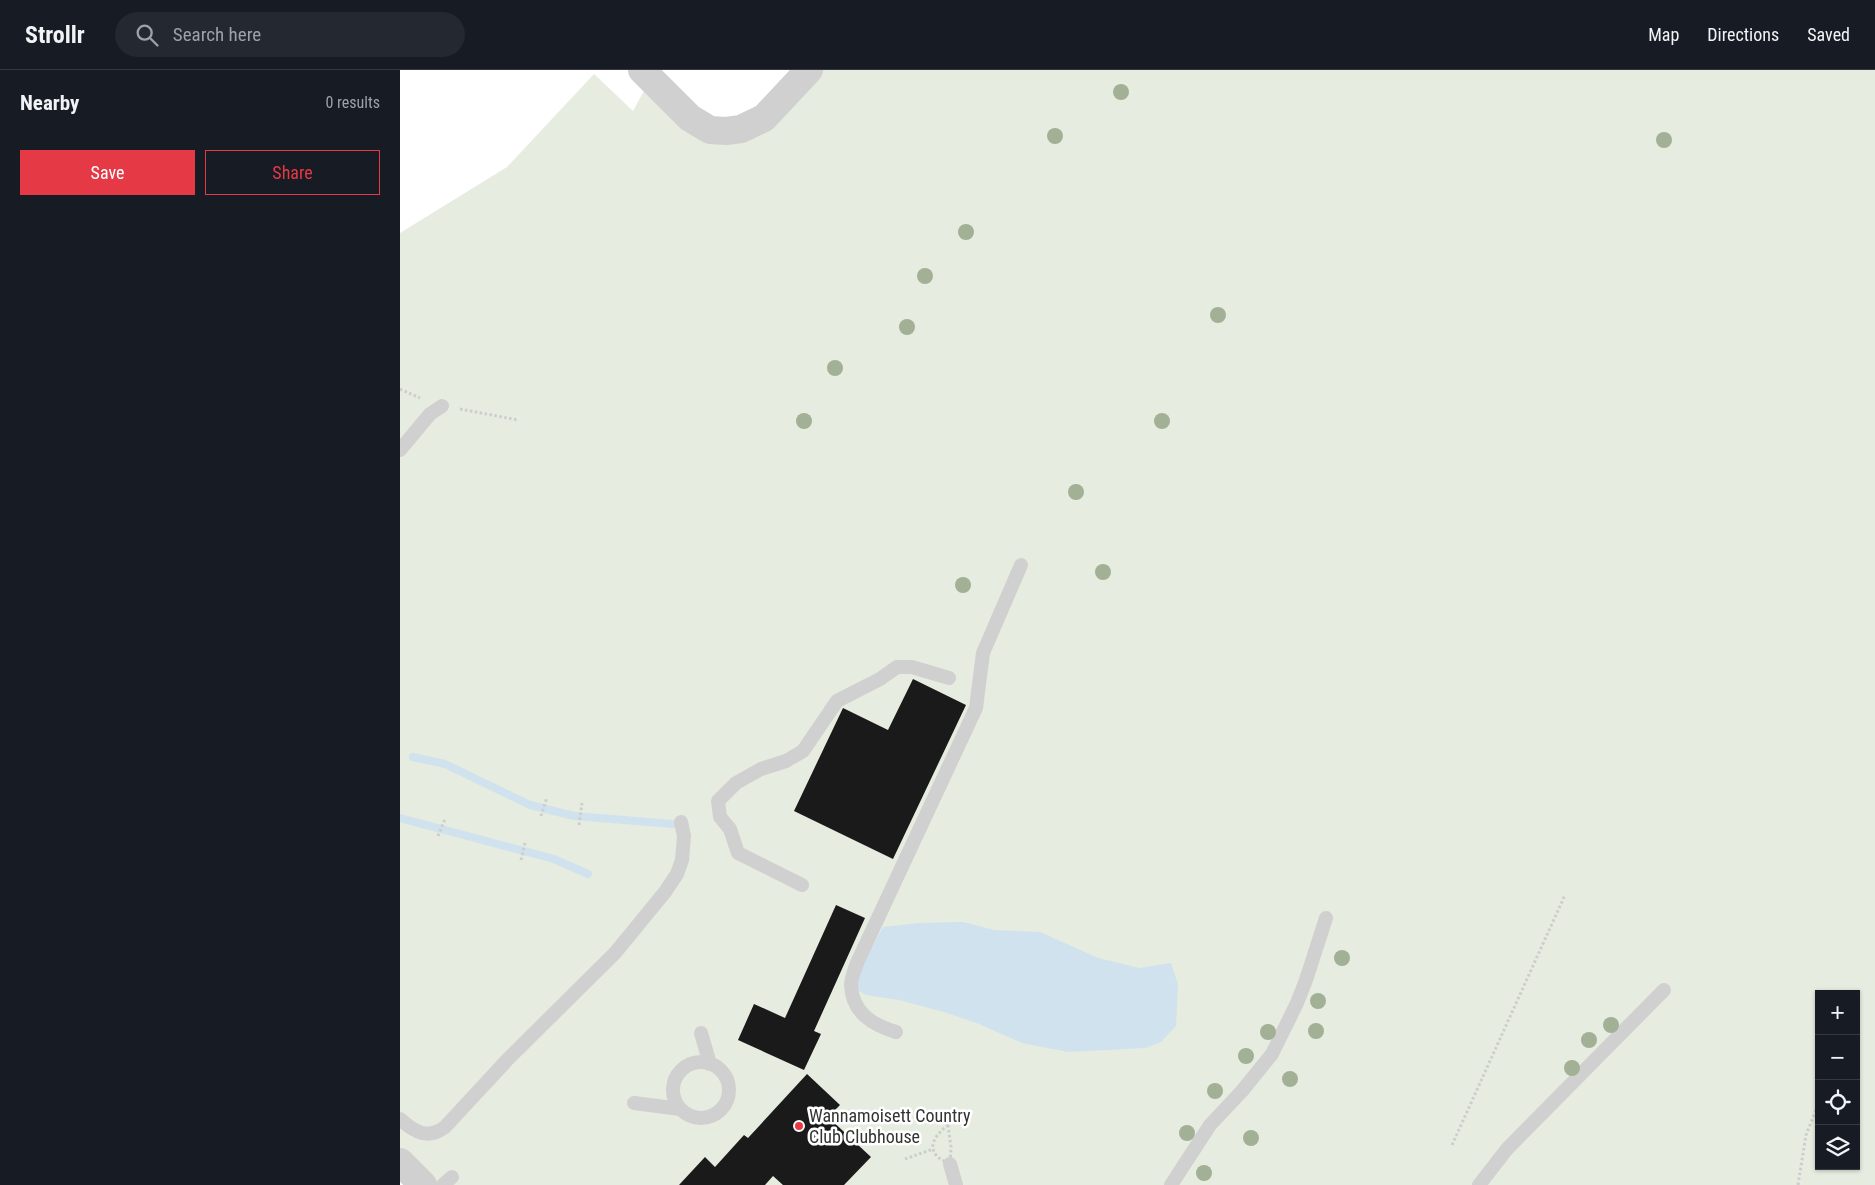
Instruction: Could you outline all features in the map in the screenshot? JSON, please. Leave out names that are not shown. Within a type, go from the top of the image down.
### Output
[{"type":"street","points":[[642,70],[690,118],[710,130],[726,131],[741,129],[764,118],[809,70]]},
{"type":"street","points":[[400,1162],[423,1185]]},
{"type":"lane","points":[[400,450],[430,414],[442,406]]},
{"type":"lane","points":[[896,1032],[869,1021],[856,1007],[851,985],[856,962],[976,708],[983,653],[1021,565]]},
{"type":"lane","points":[[802,886],[738,854],[730,829],[720,817],[718,800],[736,783],[761,769],[786,761],[803,751],[837,700],[880,679],[897,667],[912,667],[949,678]]},
{"type":"lane","points":[[400,1119],[411,1128],[424,1134],[439,1132],[508,1059],[615,952],[666,892],[677,874],[684,848],[681,822]]},
{"type":"lane","points":[[1171,1185],[1210,1125],[1242,1091],[1272,1054],[1298,1003],[1326,918]]},
{"type":"lane","points":[[1479,1185],[1519,1136],[1664,990]]},
{"type":"lane","points":[[701,1033],[710,1064]]},
{"type":"lane","points":[[694,1063],[710,1064],[718,1068],[728,1081],[728,1099],[723,1108],[716,1114],[706,1118],[688,1115],[680,1109],[675,1100],[673,1091],[674,1081],[679,1072],[694,1063]]},
{"type":"lane","points":[[634,1103],[680,1109]]},
{"type":"lane","points":[[950,1164],[956,1185]]},
{"type":"path","points":[[442,406],[518,420]]},
{"type":"path","points":[[540,816],[547,797]]},
{"type":"path","points":[[579,825],[582,803]]},
{"type":"path","points":[[438,836],[444,819]]},
{"type":"path","points":[[521,860],[526,843]]},
{"type":"path","points":[[1452,1145],[1508,1026],[1565,895]]},
{"type":"path","points":[[1798,1185],[1806,1135],[1815,1112]]},
{"type":"path","points":[[948,1125],[936,1136],[932,1143],[933,1152],[938,1158],[950,1164]]},
{"type":"path","points":[[905,1159],[933,1149]]},
{"type":"shaded area","points":[[799,70],[1875,70],[1875,1185],[406,1185],[400,1179],[400,233],[507,167],[594,74],[633,111],[646,87],[697,130],[761,111]]},
{"type":"water","points":[[963,922],[994,930],[1040,932],[1098,958],[1139,968],[1171,963],[1178,984],[1176,1026],[1161,1042],[1145,1048],[1068,1052],[1022,1043],[979,1024],[944,1012],[899,1000],[866,995],[857,990],[859,971],[883,927],[919,923]]},
{"type":"building","points":[[913,679],[966,705],[893,859],[794,811],[843,708],[888,730]]},
{"type":"building","points":[[836,905],[865,918],[814,1031],[821,1034],[804,1070],[738,1040],[754,1004],[785,1018]]},
{"type":"building","name":"Wannamoisett Country Club Clubhouse","points":[[807,1074],[840,1105],[828,1117],[871,1157],[844,1185],[783,1185],[773,1176],[765,1185],[679,1185],[705,1157],[715,1167],[744,1135],[748,1138]]},
{"type":"waterway","points":[[413,757],[445,764],[530,805],[574,816],[673,824]]},
{"type":"waterway","points":[[400,818],[554,859],[588,874]]},
{"type":"place","name":"Wannamoisett Country Club Clubhouse","points":[[799,1126]]}]
